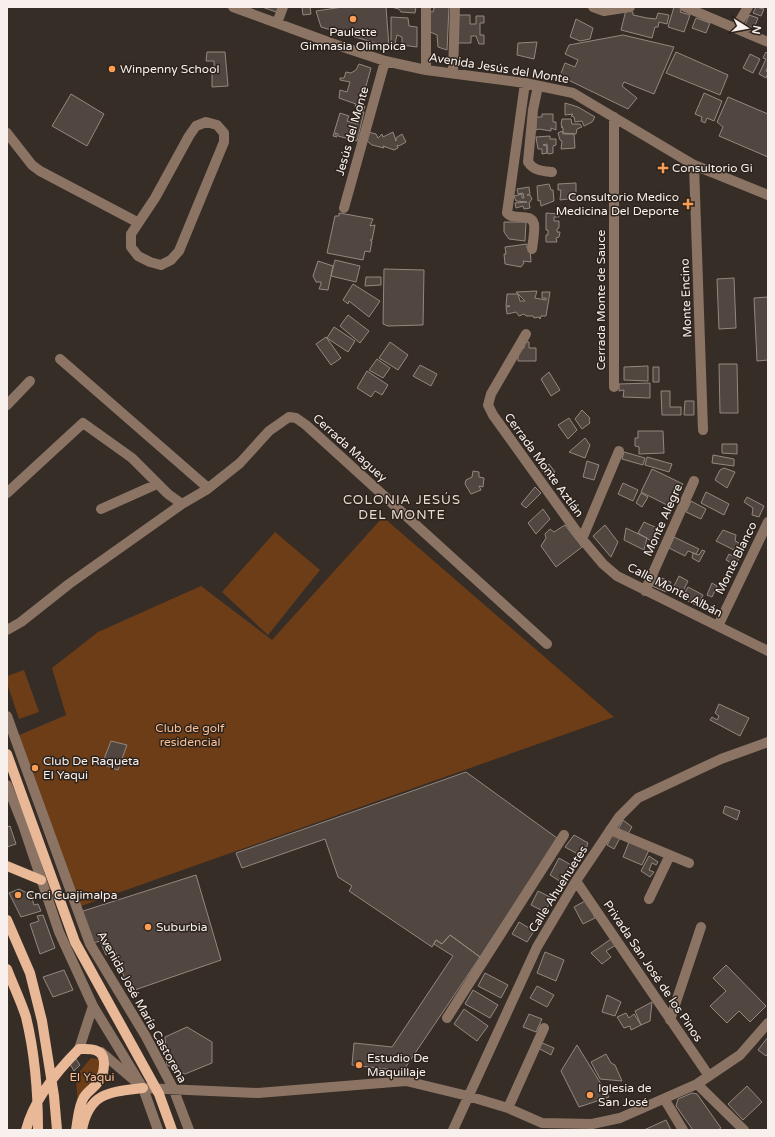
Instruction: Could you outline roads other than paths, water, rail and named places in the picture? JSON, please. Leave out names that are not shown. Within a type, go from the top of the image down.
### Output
[{"type":"main road","points":[[7,754],[75,942],[159,1094],[172,1130]]},
{"type":"main road","points":[[7,866],[41,880]]},
{"type":"main road","points":[[7,920],[30,973],[42,1021],[54,1096],[57,1130]]},
{"type":"main road","points":[[7,969],[26,1017],[38,1102],[38,1130]]},
{"type":"main road","points":[[26,1130],[40,1098],[71,1056],[79,1049],[97,1050],[101,1052],[104,1062],[102,1075],[99,1081],[85,1096],[81,1105],[76,1130]]},
{"type":"main road","points":[[82,1130],[92,1104],[100,1097],[110,1092],[143,1088]]},
{"type":"street","name":"Avenida Jesús del Monte","points":[[233,7],[330,43],[385,60],[426,70],[525,83],[573,93],[694,165],[768,196]]},
{"type":"street","points":[[277,23],[283,7]]},
{"type":"street","points":[[426,7],[426,70]]},
{"type":"street","points":[[453,73],[455,7]]},
{"type":"street","points":[[593,7],[604,11],[630,7]]},
{"type":"street","points":[[685,7],[736,27],[768,42]]},
{"type":"street","points":[[736,27],[748,7]]},
{"type":"street","name":"Jesús del Monte","points":[[344,208],[385,60]]},
{"type":"street","points":[[525,83],[507,213],[511,217],[530,218],[532,220],[534,225],[532,249]]},
{"type":"street","points":[[538,86],[533,110],[528,162],[532,167],[538,170],[552,172]]},
{"type":"street","name":"Cerrada Monte de Sauce","points":[[614,117],[614,388]]},
{"type":"street","points":[[206,122],[217,125],[224,133],[224,142],[179,251],[171,260],[161,265],[138,256],[131,247],[131,234],[137,222],[155,198],[196,126],[206,122]]},
{"type":"street","points":[[7,133],[32,165],[40,171],[137,222]]},
{"type":"street","name":"Monte Encino","points":[[694,165],[703,430]]},
{"type":"street","name":"Cerrada Monte Aztlán","points":[[526,334],[490,394],[488,405],[493,415],[582,539]]},
{"type":"street","points":[[60,359],[208,488]]},
{"type":"street","points":[[7,405],[30,381]]},
{"type":"street","name":"Cerrada Maguey","points":[[7,630],[21,622],[69,584],[182,504],[208,488],[240,463],[269,431],[289,417],[296,418],[306,425],[547,644]]},
{"type":"street","points":[[7,493],[83,423],[132,458],[157,484],[182,504]]},
{"type":"street","points":[[582,539],[619,451]]},
{"type":"street","name":"Monte Alegre","points":[[645,591],[694,481]]},
{"type":"street","points":[[101,509],[157,484]]},
{"type":"street","name":"Monte Blanco","points":[[718,626],[768,522]]},
{"type":"street","name":"Calle Monte Albán","points":[[582,539],[603,564],[617,576],[768,651]]},
{"type":"street","name":"Avenida José María Castorena","points":[[7,716],[90,944],[145,1035],[173,1088],[189,1130]]},
{"type":"street","name":"Calle Ahuehuetes","points":[[453,1130],[537,947],[576,881],[619,817],[638,798],[721,759],[768,742]]},
{"type":"street","points":[[7,785],[23,825],[59,932],[93,1006],[143,1088],[158,1130]]},
{"type":"street","points":[[610,830],[689,863]]},
{"type":"street","points":[[447,1018],[564,835]]},
{"type":"street","points":[[649,899],[670,855]]},
{"type":"street","name":"Privada San José de los Pinos","points":[[576,881],[709,1076]]},
{"type":"street","points":[[670,1020],[701,927]]},
{"type":"street","points":[[79,1049],[93,1006]]},
{"type":"street","points":[[101,1052],[143,1088],[173,1088],[258,1093],[406,1081],[468,1096],[508,1108],[542,1126],[604,1122],[620,1118],[665,1100],[697,1084],[740,1055],[768,1023]]},
{"type":"street","points":[[508,1108],[544,1028]]},
{"type":"street","points":[[697,1084],[744,1130]]},
{"type":"street","points":[[665,1100],[683,1130]]},
{"type":"place","name":"Paulette Gimnasia Olimpica","points":[[353,19]]},
{"type":"place","name":"Winpenny School","points":[[112,69]]},
{"type":"place","name":"Consultorio Gi","points":[[663,168]]},
{"type":"place","name":"Consultorio Medico Medicina Del Deporte","points":[[688,204]]},
{"type":"place","name":"Club De Raqueta El Yaqui","points":[[35,768]]},
{"type":"place","name":"Cnci Cuajimalpa","points":[[18,895]]},
{"type":"place","name":"Suburbia","points":[[148,927]]},
{"type":"place","name":"Estudio De Maquillaje","points":[[359,1065]]},
{"type":"place","name":"Iglesia de San José","points":[[590,1095]]},
{"type":"district","name":"COLONIA JESÚS DEL MONTE","points":[[402,508]]},
{"type":"park label","name":"Club de golf residencial","points":[[190,735]]},
{"type":"park label","name":"El Yaqui","points":[[92,1077]]}]
